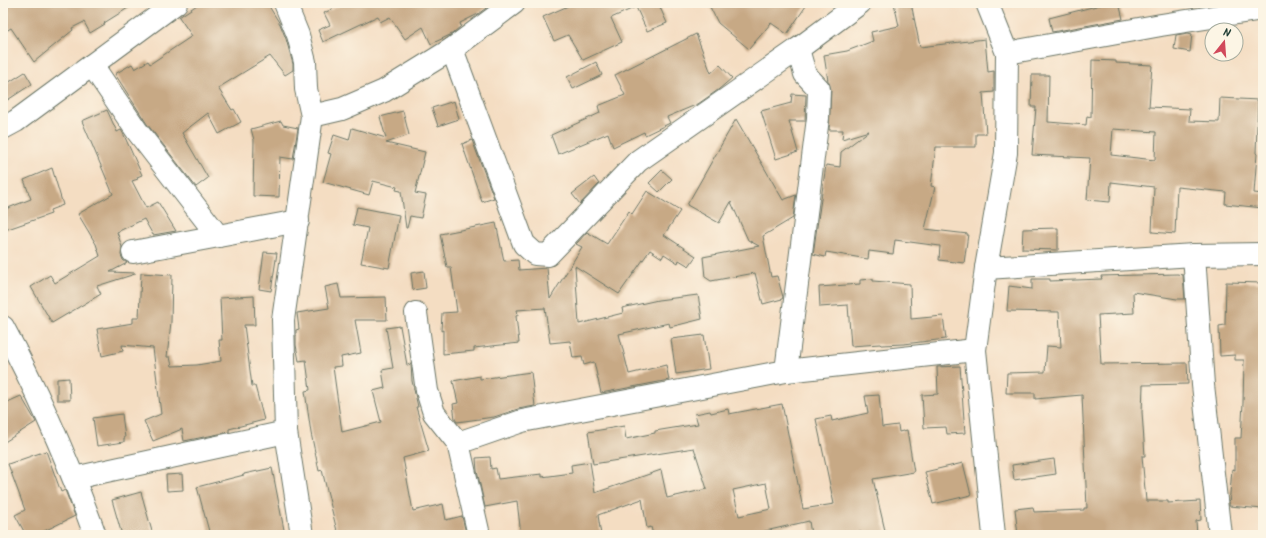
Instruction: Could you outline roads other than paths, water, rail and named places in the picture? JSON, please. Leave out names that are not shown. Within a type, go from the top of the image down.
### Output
[{"type":"street","points":[[3,128],[16,121],[176,3]]},
{"type":"street","points":[[285,3],[298,35],[305,62],[306,89],[312,116],[283,320],[286,432],[302,535]]},
{"type":"street","points":[[312,116],[342,110],[384,91],[452,48],[514,3]]},
{"type":"street","points":[[452,48],[524,244],[536,254],[548,255],[638,161],[798,49],[860,3]]},
{"type":"street","points":[[987,3],[1007,53],[1006,153],[986,268],[975,350],[994,535]]},
{"type":"street","points":[[1007,53],[1153,26],[1263,9]]},
{"type":"street","points":[[786,371],[818,118],[819,89],[805,74],[798,49]]},
{"type":"street","points":[[92,65],[137,132],[218,236]]},
{"type":"street","points":[[134,252],[298,221]]},
{"type":"street","points":[[986,268],[1194,255],[1263,254]]},
{"type":"street","points":[[1194,255],[1203,385],[1220,535]]},
{"type":"street","points":[[416,313],[427,391],[434,413],[458,443],[478,535]]},
{"type":"street","points":[[3,327],[28,374],[74,478],[95,535]]},
{"type":"street","points":[[458,443],[522,421],[786,371],[975,350]]},
{"type":"street","points":[[74,478],[286,432]]}]
